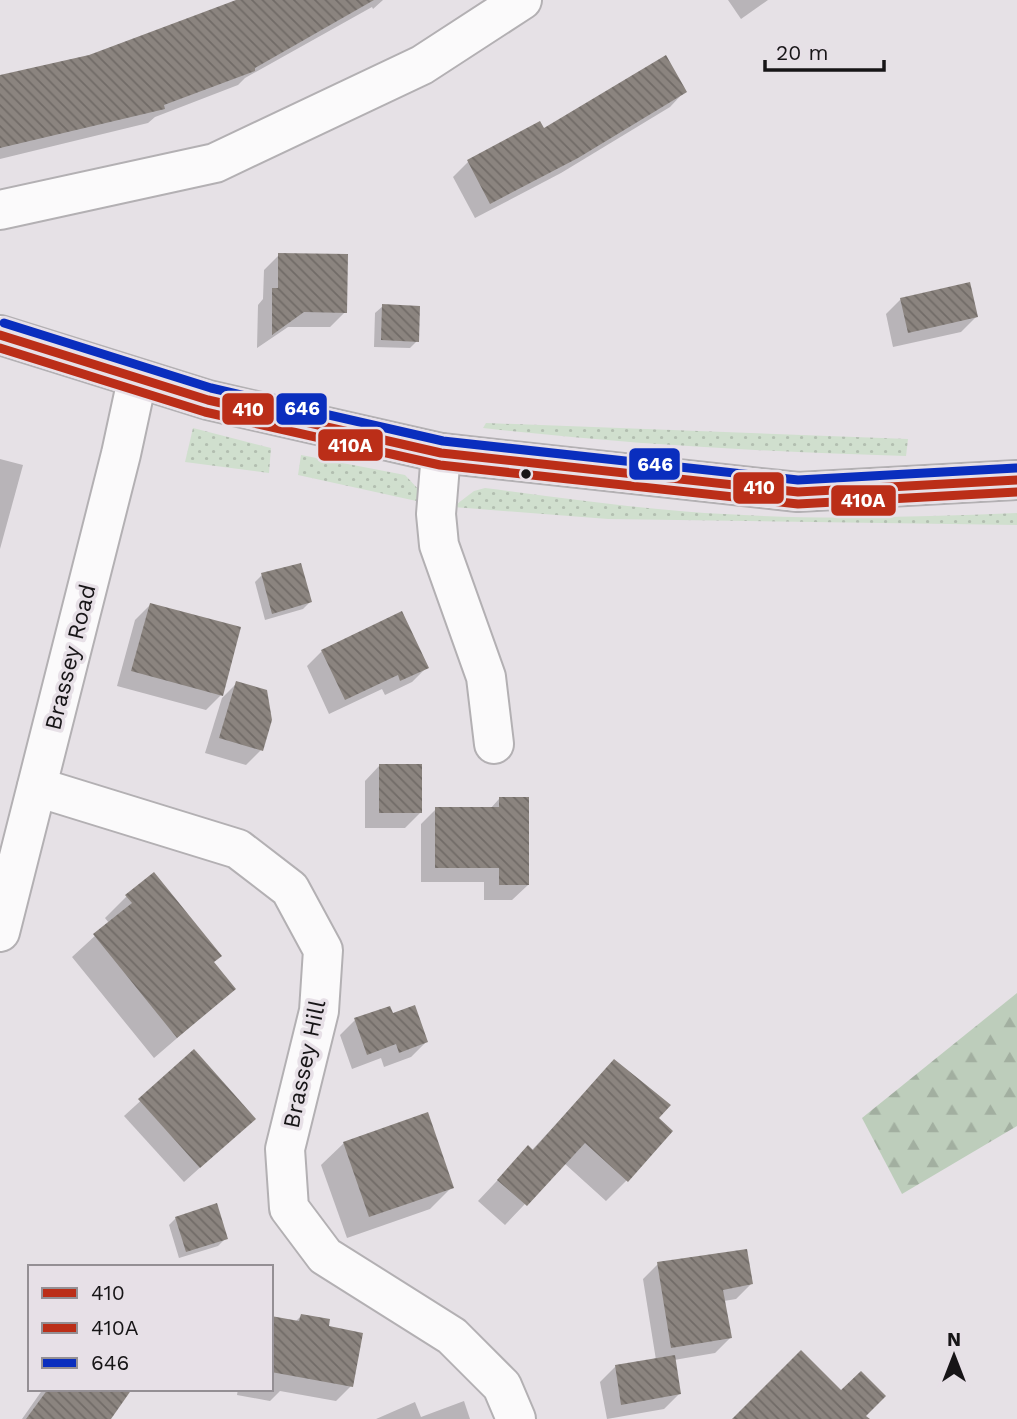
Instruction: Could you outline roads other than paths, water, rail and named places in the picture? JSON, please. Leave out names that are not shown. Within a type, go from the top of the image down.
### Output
[{"type":"street","points":[[0,210],[215,163],[422,65],[522,0]]},
{"type":"street","points":[[0,335],[136,380],[300,423],[441,453],[798,492],[1017,480]]},
{"type":"street","name":"Brassey Road","points":[[0,932],[121,454],[136,380]]},
{"type":"street","points":[[441,453],[436,514],[439,545],[486,677],[494,744]]},
{"type":"street","name":"Brassey Hill","points":[[37,787],[238,849],[290,889],[323,950],[319,1010],[285,1149],[289,1208],[325,1256],[452,1336],[502,1386],[516,1419]]}]
